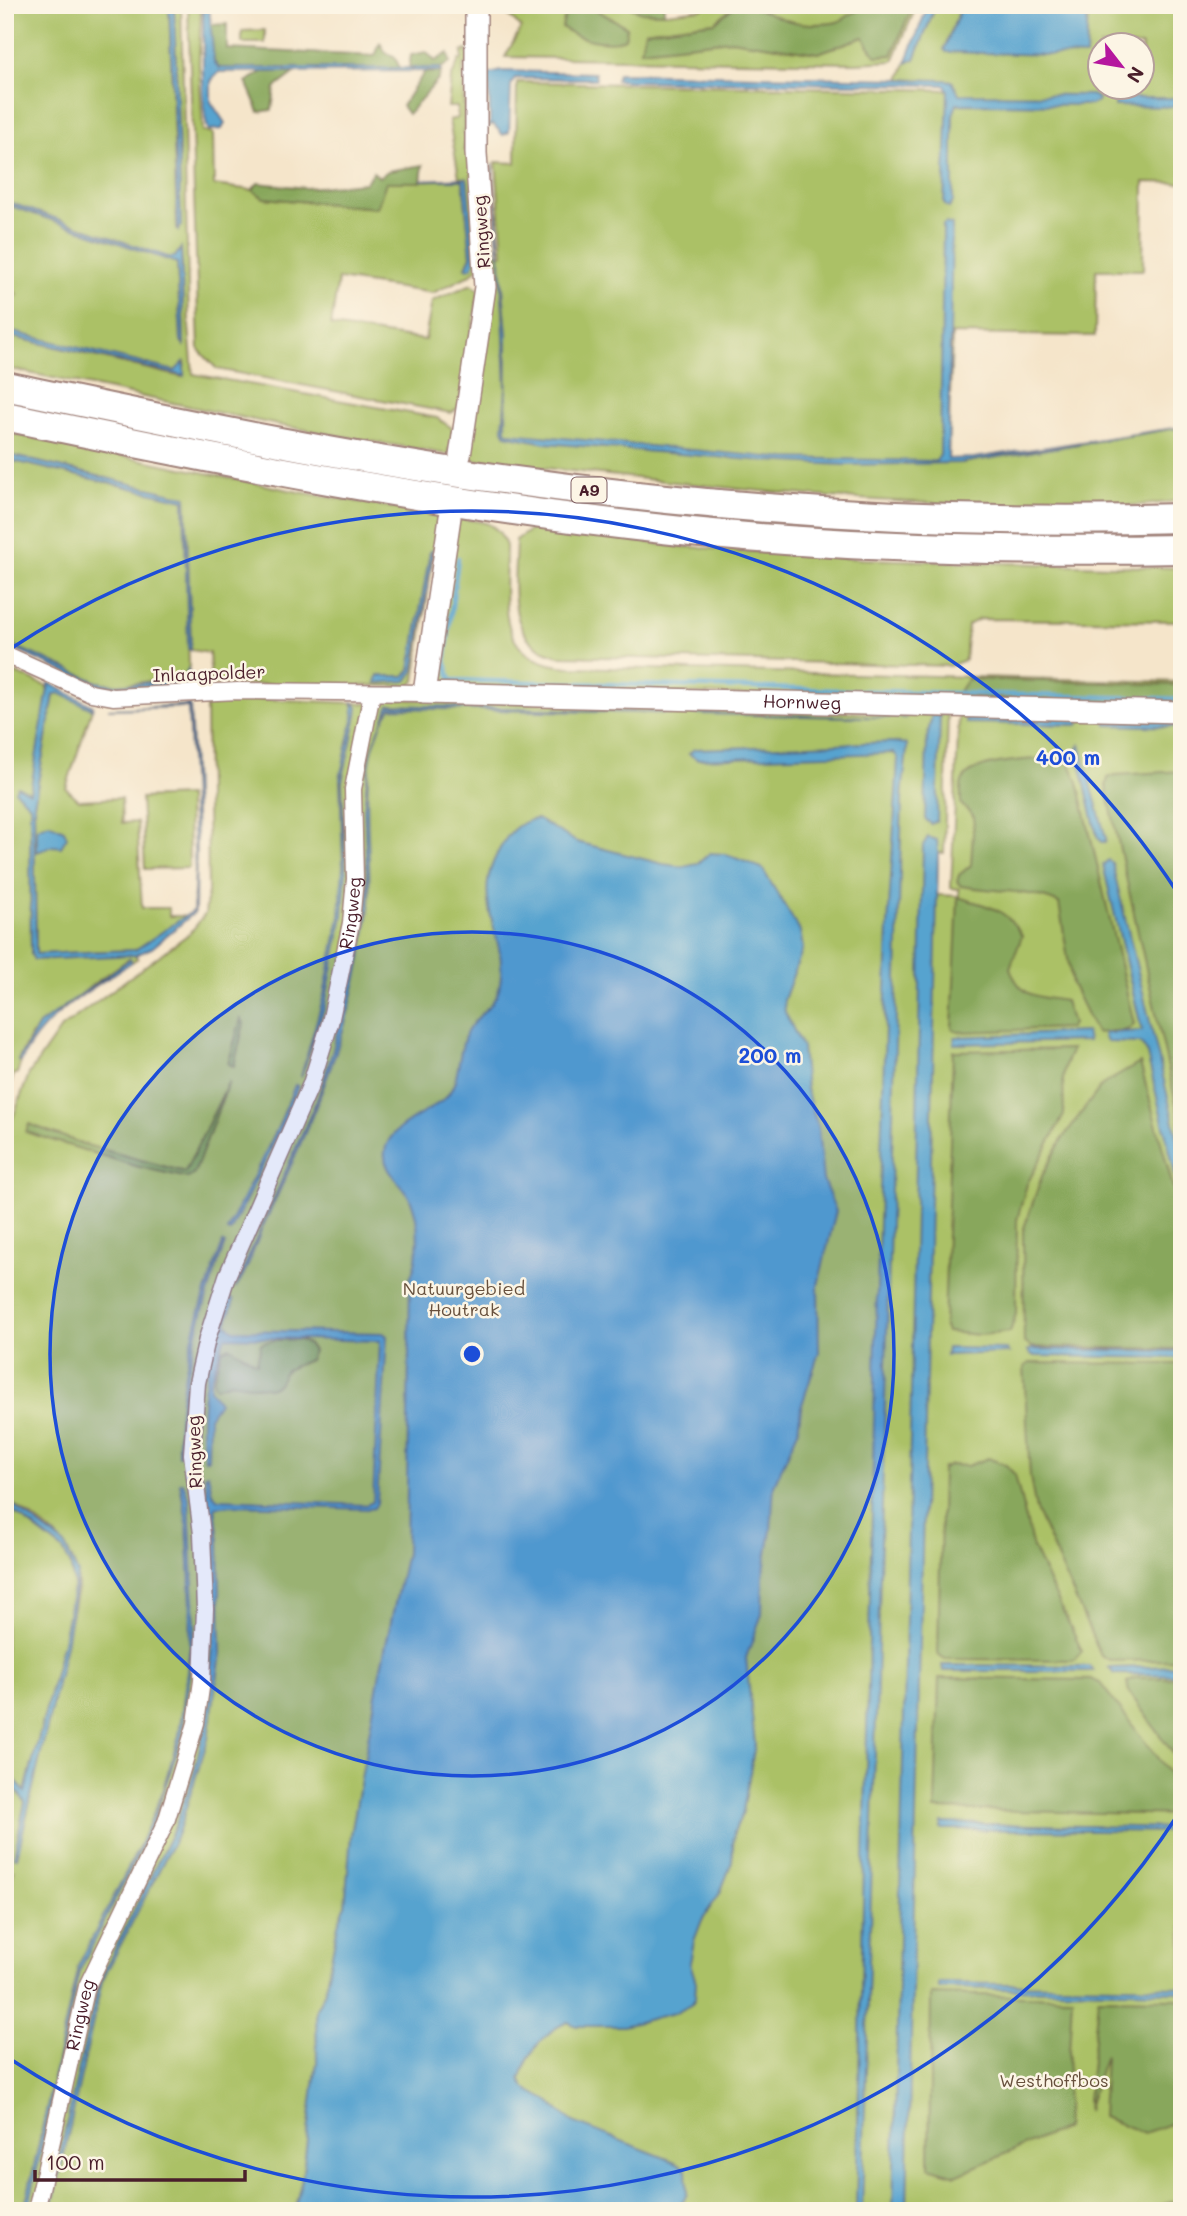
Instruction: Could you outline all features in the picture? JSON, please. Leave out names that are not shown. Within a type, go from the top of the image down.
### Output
[{"type":"highway","name":"A9","points":[[5,386],[211,429],[408,465],[693,502],[901,517],[1182,518]]},
{"type":"highway","name":"A9","points":[[5,416],[389,491],[664,529],[891,547],[1182,549]]},
{"type":"street","name":"Ringweg","points":[[460,456],[485,287],[476,153],[476,5]]},
{"type":"street","points":[[424,693],[450,517]]},
{"type":"street","name":"Inlaagpolder","points":[[5,654],[103,696],[238,691],[424,693]]},
{"type":"street","name":"Ringweg","points":[[36,2211],[88,1986],[166,1822],[196,1723],[205,1622],[202,1534],[192,1454],[197,1384],[226,1276],[312,1084],[330,1023],[351,923],[355,879],[353,789],[372,693]]},
{"type":"street","name":"Hornweg","points":[[424,693],[1182,712]]},
{"type":"green space","points":[[5,5],[169,5],[177,229],[181,226],[174,5],[181,5],[189,327],[193,374],[437,418],[452,428],[454,453],[448,448],[451,455],[278,425],[5,368],[5,335],[182,377],[185,363],[175,371],[11,332],[14,310],[5,329],[5,282],[13,297],[17,295],[5,275],[5,204],[177,263],[181,341],[184,345],[181,248],[175,257],[168,257],[5,201]]},
{"type":"green space","points":[[188,5],[201,5],[199,64],[203,131],[213,133],[214,185],[252,190],[264,198],[376,208],[386,182],[463,179],[471,256],[466,267],[473,266],[467,178],[459,177],[449,120],[458,118],[457,107],[448,107],[451,79],[459,60],[462,60],[462,52],[467,50],[479,267],[470,275],[433,293],[338,279],[331,326],[425,340],[432,301],[472,284],[479,290],[459,408],[451,413],[217,369],[199,350]],"holes":[[[463,64],[466,64],[466,151]]]},
{"type":"green space","points":[[482,5],[531,5],[530,11],[553,11],[555,5],[625,5],[642,12],[666,13],[701,9],[708,5],[736,5],[715,22],[645,31],[641,49],[731,40],[818,53],[863,37],[877,56],[892,55],[913,5],[917,5],[893,61],[856,63],[505,57],[521,28],[504,11]]},
{"type":"green space","points":[[531,5],[555,5],[553,11],[539,16],[530,10]]},
{"type":"green space","points":[[625,5],[664,5],[664,13],[642,12]]},
{"type":"green space","points":[[736,5],[756,8],[792,21],[825,24],[838,22],[869,5],[913,5],[892,55],[876,56],[863,37],[818,53],[731,40],[641,50],[645,31],[715,22]]},
{"type":"green space","points":[[756,5],[865,5],[845,21],[821,26],[785,20]]},
{"type":"green space","points":[[936,5],[962,5],[944,49],[1086,55],[1086,102],[1156,102],[1156,32],[1087,32],[1088,5],[1182,5],[1182,183],[1144,182],[1143,270],[1096,270],[1095,336],[952,334],[948,459],[961,463],[1182,427],[1182,500],[1098,506],[944,504],[738,489],[464,459],[490,253],[503,254],[496,162],[516,163],[517,82],[955,90],[952,81],[900,79],[906,63],[915,59]]},
{"type":"green space","points":[[589,6],[627,27],[625,38],[611,42],[592,40],[575,35],[562,27],[565,16]]},
{"type":"green space","points":[[227,24],[227,49],[375,56],[380,43],[386,53],[394,56],[400,68],[219,68],[214,62],[210,25]]},
{"type":"green space","points":[[265,30],[265,43],[242,43],[242,31]]},
{"type":"green space","points":[[426,52],[435,61],[448,53],[450,63],[441,68],[409,68],[411,55]]},
{"type":"green space","points":[[263,72],[296,72],[275,88],[272,110],[259,112],[246,82]]},
{"type":"green space","points":[[441,72],[438,80],[408,114],[402,106],[424,73]]},
{"type":"green space","points":[[423,165],[421,182],[386,182],[377,208],[264,198],[252,190],[258,183],[306,188],[365,183],[373,172],[379,177],[388,171]]},
{"type":"green space","points":[[5,432],[299,492],[439,515],[415,681],[410,686],[211,684],[209,653],[191,650],[186,497],[5,454]]},
{"type":"green space","points":[[5,459],[184,500],[189,665],[187,677],[117,685],[97,682],[5,642]]},
{"type":"green space","points":[[453,518],[486,523],[502,537],[506,546],[505,589],[509,626],[516,641],[527,654],[544,662],[569,667],[1182,682],[1182,705],[439,688],[433,680]]},
{"type":"green space","points":[[533,528],[675,546],[862,559],[1182,568],[1182,621],[979,619],[968,625],[965,660],[949,666],[559,656],[541,649],[529,639],[516,610],[516,540]]},
{"type":"green space","points":[[5,668],[46,686],[50,693],[30,793],[17,786],[30,805],[31,954],[133,954],[138,958],[132,962],[129,959],[96,982],[31,1035],[18,1060],[21,1062],[11,1083],[5,1083]]},
{"type":"green space","points":[[967,679],[1182,685],[1182,705],[962,697],[958,693]]},
{"type":"green space","points":[[59,692],[92,709],[66,788],[79,800],[121,798],[122,823],[137,822],[142,908],[169,908],[169,916],[188,916],[135,950],[36,954],[34,804],[54,695]]},
{"type":"green space","name":"Natuurgebied Houtrak","points":[[260,699],[381,704],[389,699],[948,715],[944,853],[938,853],[937,895],[959,896],[959,889],[951,888],[959,715],[1182,716],[1182,2211],[5,2211],[5,1904],[14,1870],[11,1870],[5,1892],[5,1775],[25,1802],[14,1856],[17,1857],[78,1585],[76,1570],[63,1545],[42,1524],[5,1499],[5,1139],[29,1074],[61,1028],[190,933],[205,914],[208,891],[206,700]]},
{"type":"green space","points":[[1051,758],[1069,762],[1078,782],[1134,1024],[1127,1030],[1096,1033],[1072,984],[1059,903],[1023,893],[961,886],[957,882],[959,875],[971,865],[974,817],[961,804],[961,784],[967,775],[976,769],[1001,762]]},
{"type":"green space","points":[[1182,771],[1182,1132],[1106,786],[1108,778],[1115,775]]},
{"type":"green space","points":[[188,796],[189,868],[145,869],[141,798]]},
{"type":"green space","points":[[958,897],[995,909],[1015,926],[1022,936],[1010,968],[1014,978],[1019,986],[1031,994],[1065,1001],[1072,1024],[1069,1028],[959,1032],[952,1028]]},
{"type":"green space","points":[[241,1019],[244,1023],[234,1066],[228,1064]]},
{"type":"green space","points":[[1072,1049],[1065,1065],[1063,1080],[1064,1115],[1027,1184],[1017,1220],[1016,1314],[1010,1332],[980,1335],[947,1332],[944,1325],[953,1051]]},
{"type":"green space","points":[[1140,1063],[1182,1221],[1182,1349],[1031,1347],[1024,1342],[1023,1231],[1042,1176],[1062,1139],[1102,1085]]},
{"type":"green space","points":[[229,1081],[194,1174],[188,1178],[135,1166],[26,1132],[29,1124],[86,1145],[185,1172]]},
{"type":"green space","points":[[276,1340],[302,1341],[313,1351],[309,1360],[286,1370],[277,1385],[269,1388],[231,1382],[216,1387],[213,1381],[222,1350],[230,1347],[257,1363],[261,1343]]},
{"type":"green space","points":[[1029,1363],[1182,1364],[1182,1660],[1110,1661],[1101,1656],[1036,1510],[1030,1477],[1024,1367]]},
{"type":"green space","points":[[988,1458],[1006,1465],[1015,1475],[1033,1548],[1082,1651],[1074,1660],[945,1659],[938,1654],[942,1469],[951,1465],[967,1466]]},
{"type":"green space","points":[[5,1505],[63,1550],[70,1563],[74,1583],[63,1642],[25,1792],[5,1767]]},
{"type":"green space","points":[[939,1678],[1093,1680],[1100,1683],[1182,1790],[1182,1815],[935,1809]]},
{"type":"green space","points":[[1133,1678],[1182,1678],[1182,1766],[1129,1692],[1127,1682]]},
{"type":"green space","name":"Westhoffbos","points":[[931,1994],[1072,1997],[1065,2128],[956,2175],[929,2167]]},
{"type":"green space","points":[[1098,1998],[1182,1999],[1182,2120],[1144,2133],[1102,2117],[1105,2055],[1087,2111]]},
{"type":"green space","points":[[1182,2201],[1182,2211],[1144,2211]]},
{"type":"water","points":[[169,5],[174,5],[181,226],[178,232]]},
{"type":"water","points":[[203,5],[209,5],[214,62],[219,68],[440,68],[441,71],[219,72],[211,81],[211,102],[225,123],[222,129],[209,130],[203,92]]},
{"type":"water","points":[[928,5],[936,5],[915,59],[906,63]]},
{"type":"water","points":[[962,5],[1088,5],[1086,56],[946,52],[944,49]]},
{"type":"water","points":[[502,71],[595,73],[596,79],[515,78],[511,85],[509,132],[503,135],[493,124],[488,127],[489,74]]},
{"type":"water","points":[[618,73],[945,80],[952,81],[959,94],[1086,95],[1086,102],[1097,102],[1090,105],[957,104],[953,115],[953,202],[949,208],[944,204],[948,91],[945,85],[616,80]]},
{"type":"water","points":[[1156,98],[1182,98],[1182,107],[1115,106],[1116,102],[1156,102]]},
{"type":"water","points":[[492,164],[507,334],[506,430],[509,433],[779,458],[936,461],[940,455],[943,225],[946,223],[952,225],[948,459],[974,458],[1182,427],[961,463],[844,465],[545,443],[506,435],[503,429],[506,388],[503,310]]},
{"type":"water","points":[[467,178],[475,259],[473,266],[468,269],[466,267],[471,256],[463,180],[421,180]]},
{"type":"water","points":[[5,201],[168,257],[175,257],[181,248],[184,345],[181,341],[177,263],[5,204]]},
{"type":"water","points":[[13,309],[10,329],[13,332],[175,371],[184,362],[184,376],[5,335]]},
{"type":"water","points":[[5,454],[186,497],[191,650],[188,649],[184,500],[5,459]]},
{"type":"water","points":[[433,550],[414,671],[407,681],[376,683],[378,676],[404,676],[410,670],[430,551]]},
{"type":"water","points":[[5,642],[97,682],[117,685],[183,680],[188,669],[190,678],[183,684],[98,687],[5,645]]},
{"type":"water","points":[[49,683],[93,706],[92,709],[59,693],[54,695],[34,804],[36,954],[135,950],[193,911],[195,870],[188,707],[108,709],[190,705],[196,836],[195,912],[152,948],[136,955],[34,960],[31,954],[30,805],[15,791],[17,786],[30,792]]},
{"type":"water","points":[[353,702],[358,707],[357,715],[342,782],[346,873],[343,916],[324,1009],[301,1077],[324,995],[340,916],[343,866],[340,778],[354,715]]},
{"type":"water","points":[[389,705],[907,718],[391,708],[381,726]]},
{"type":"water","points":[[932,715],[940,716],[937,821],[931,824],[925,819],[927,738]]},
{"type":"water","points":[[966,718],[1075,718],[1080,723],[966,723]]},
{"type":"water","points":[[1105,720],[1182,721],[1182,727],[1106,725]]},
{"type":"water","points":[[376,740],[368,782],[368,916],[352,997],[328,1075],[313,1113],[247,1267],[235,1288],[318,1097],[333,1050],[365,915],[367,884],[364,809],[369,758]]},
{"type":"water","points":[[894,742],[907,744],[907,747],[902,801],[862,2211],[856,2211],[877,1289],[888,925],[898,758],[894,753],[697,759],[689,754],[694,749]]},
{"type":"water","points":[[1080,745],[1105,842],[1101,842],[1097,836],[1077,750]]},
{"type":"water","points":[[537,819],[577,842],[663,864],[683,867],[697,864],[710,853],[725,854],[762,868],[800,931],[803,948],[784,1000],[785,1012],[802,1047],[806,1089],[818,1128],[823,1180],[836,1211],[818,1285],[819,1352],[801,1408],[798,1431],[774,1485],[771,1530],[763,1577],[762,1614],[746,1658],[755,1744],[743,1812],[734,1832],[732,1862],[720,1893],[702,1920],[694,1941],[690,1963],[696,1982],[695,1998],[692,2004],[678,2012],[623,2026],[576,2026],[568,2022],[559,2026],[537,2045],[520,2080],[525,2088],[548,2101],[573,2122],[678,2163],[686,2169],[687,2194],[677,2211],[294,2211],[302,2179],[317,2062],[316,2009],[324,1994],[338,1924],[345,1906],[351,1835],[380,1672],[406,1553],[410,1279],[417,1249],[417,1227],[413,1206],[406,1191],[389,1170],[385,1151],[394,1133],[447,1096],[455,1082],[467,1032],[497,995],[501,969],[500,951],[488,901],[488,883],[493,864],[507,837],[522,823]]},
{"type":"water","points":[[49,823],[64,830],[67,837],[61,847],[53,846],[37,852],[37,828]]},
{"type":"water","points":[[928,837],[937,840],[938,853],[907,2211],[893,2211],[923,845]]},
{"type":"water","points":[[1108,860],[1112,863],[1182,1156],[1182,1204],[1146,1050],[1140,1043],[1107,1042],[1104,1036],[1105,1033],[1142,1031],[1103,865]]},
{"type":"water","points":[[130,959],[132,962],[55,1017],[41,1030],[21,1062],[18,1061],[39,1025]]},
{"type":"water","points":[[1086,1032],[1088,1041],[954,1044],[955,1037]]},
{"type":"water","points":[[295,1085],[298,1086],[287,1117],[230,1232],[227,1231],[279,1125]]},
{"type":"water","points":[[223,1243],[225,1244],[193,1347],[184,1400],[181,1454],[178,1455],[181,1400],[190,1347]]},
{"type":"water","points":[[230,1298],[234,1300],[226,1324],[234,1330],[383,1333],[387,1336],[377,1503],[374,1508],[369,1509],[232,1505],[215,1507],[219,1541],[221,1653],[208,1739],[178,1833],[102,1981],[51,2211],[47,2211],[98,1983],[174,1829],[194,1772],[206,1721],[215,1626],[214,1561],[205,1475],[208,1473],[212,1493],[218,1499],[366,1505],[373,1502],[380,1341],[225,1337],[210,1381],[210,1389],[219,1402],[209,1417],[208,1459],[205,1459],[202,1421],[206,1376],[216,1333]]},
{"type":"water","points":[[947,1348],[1006,1349],[1009,1353],[946,1355]]},
{"type":"water","points":[[1028,1351],[1182,1351],[1182,1358],[1032,1356]]},
{"type":"water","points":[[183,1482],[189,1500],[195,1627],[182,1737],[151,1829],[79,1972],[28,2211],[24,2211],[78,1966],[139,1847],[160,1799],[179,1735],[190,1647],[191,1605],[187,1522],[180,1483]]},
{"type":"water","points":[[5,1499],[65,1545],[78,1574],[66,1645],[17,1857],[14,1856],[25,1802],[5,1775],[5,1767],[25,1792],[63,1642],[74,1583],[70,1563],[63,1550],[5,1505]]},
{"type":"water","points":[[942,1665],[1089,1666],[1094,1671],[943,1671]]},
{"type":"water","points":[[1182,1666],[1182,1675],[1114,1674],[1109,1668]]},
{"type":"water","points":[[942,1823],[1182,1828],[1182,1832],[941,1829]]},
{"type":"water","points":[[939,1983],[1182,1987],[1182,1992],[939,1988]]},
{"type":"waterway","points":[[458,558],[445,661],[451,680],[1182,699]]}]
